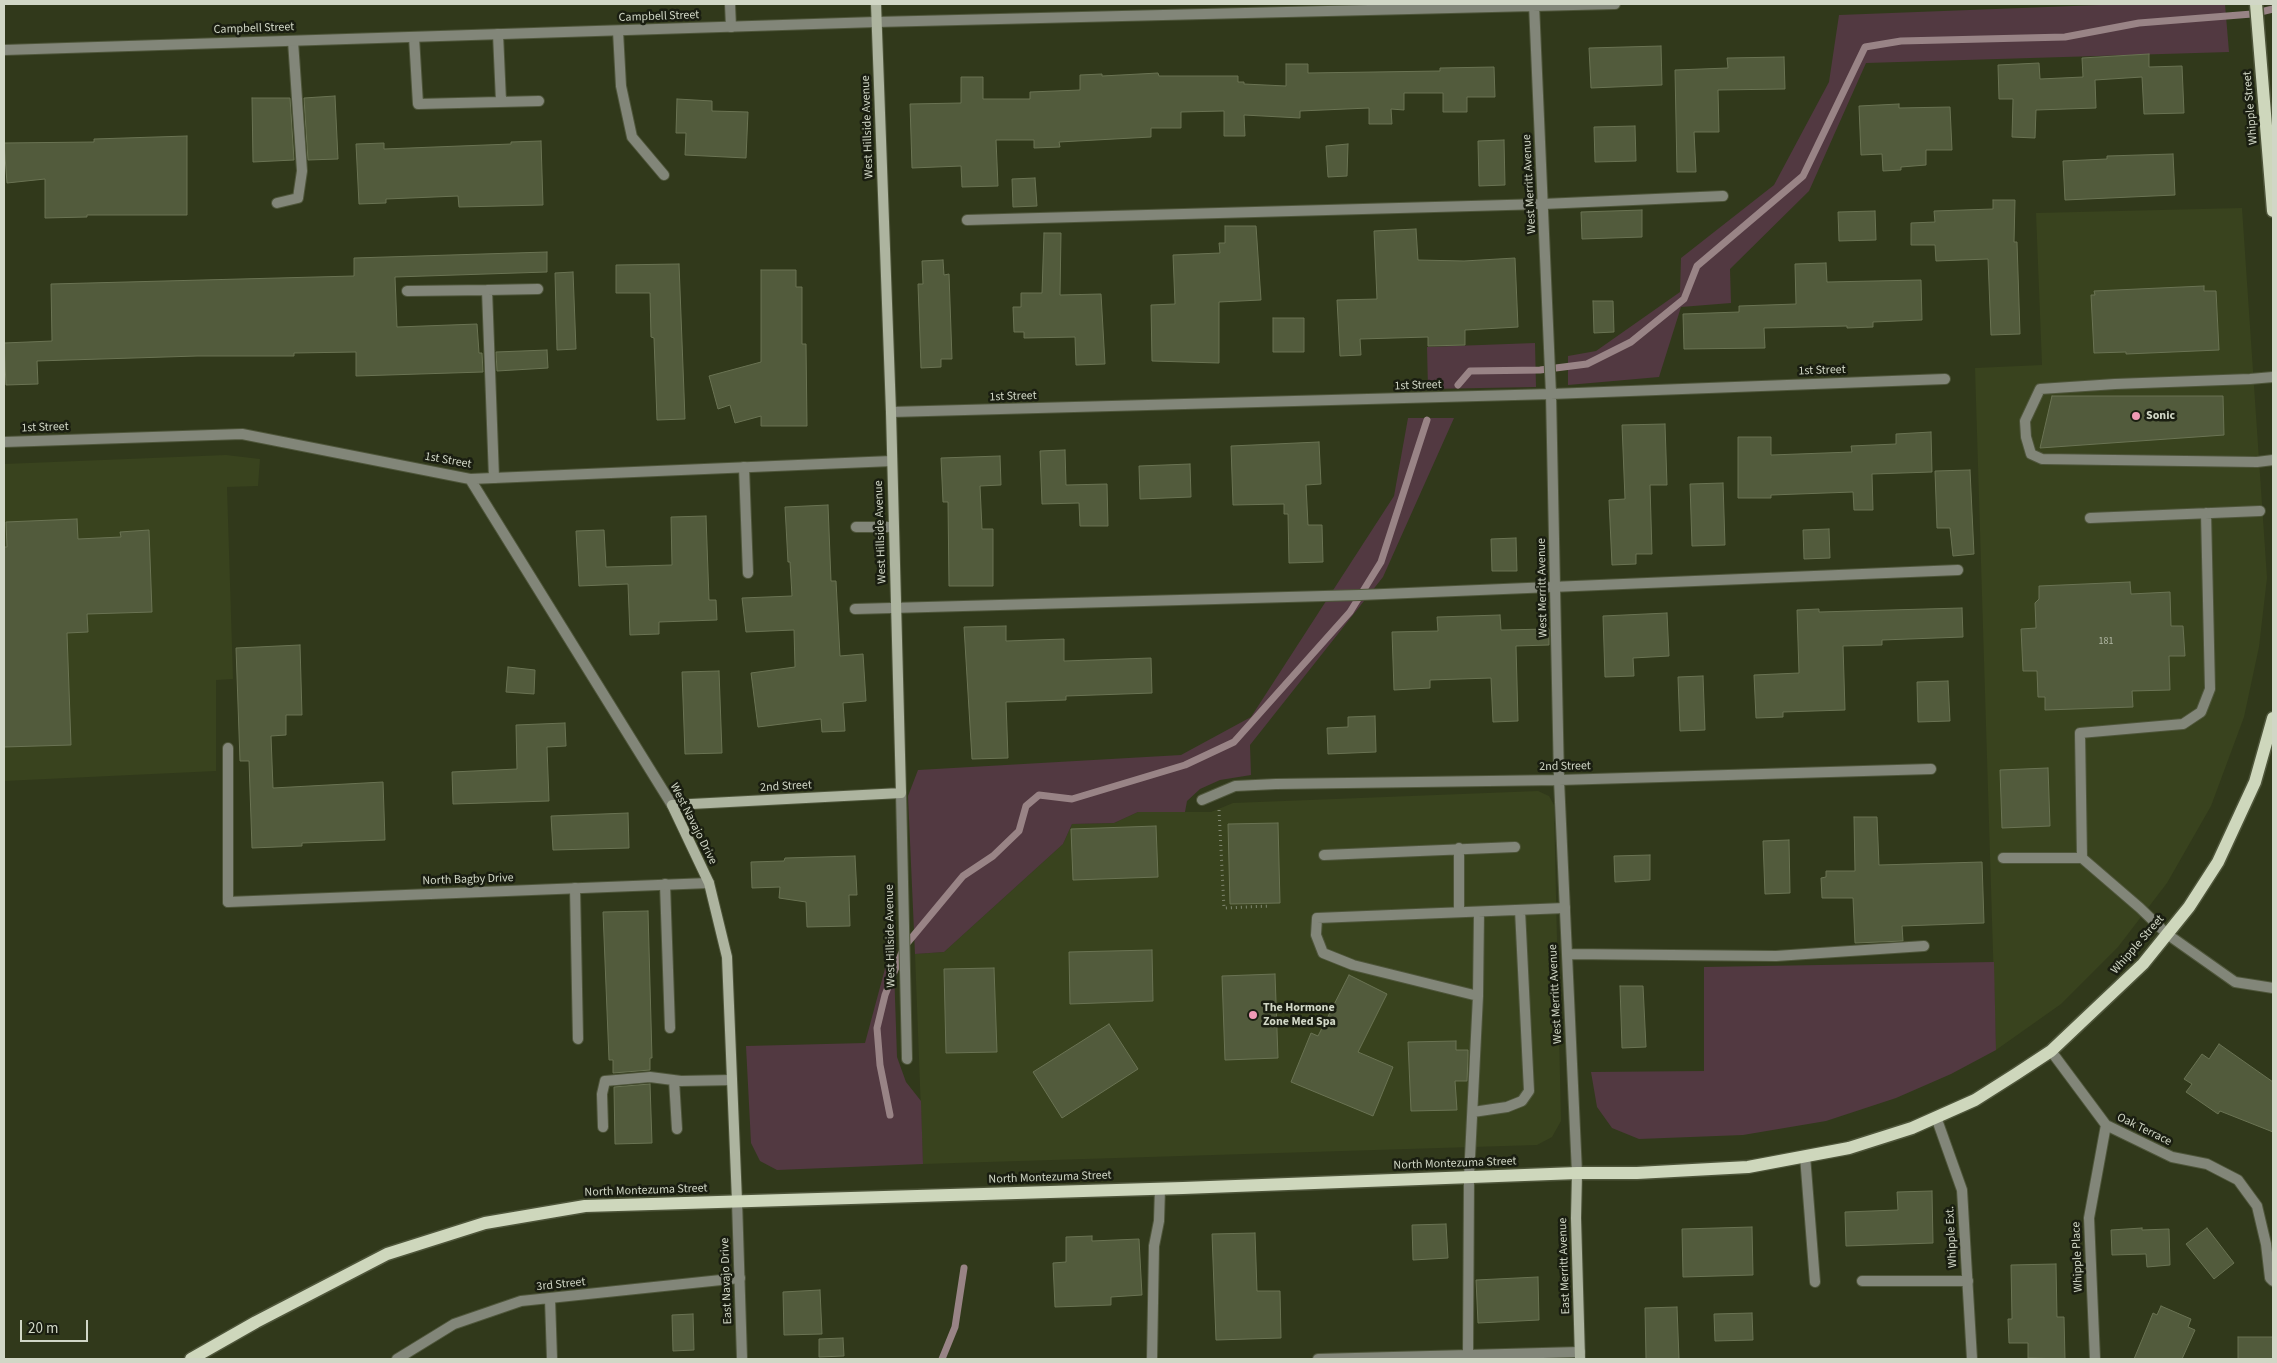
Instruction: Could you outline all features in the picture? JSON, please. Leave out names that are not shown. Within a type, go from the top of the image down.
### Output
[{"type":"main road","name":"Whipple Street","points":[[2256,4],[2273,211]]},
{"type":"main road","name":"Whipple Street","points":[[1936,1117],[1975,1100],[2051,1051],[2143,964],[2189,907],[2218,862],[2255,782],[2273,718]]},
{"type":"main road","name":"North Montezuma Street","points":[[190,1359],[256,1322],[387,1254],[485,1223],[585,1206],[1577,1173],[1637,1173],[1748,1167],[1849,1148],[1912,1128],[1936,1117]]},
{"type":"street","points":[[730,4],[731,27]]},
{"type":"street","name":"West Hillside Avenue","points":[[876,4],[891,412],[907,1059]]},
{"type":"street","name":"Campbell Street","points":[[4,50],[876,22],[1615,4]]},
{"type":"street","name":"West Merritt Avenue","points":[[1534,5],[1551,390],[1559,780],[1577,1173]]},
{"type":"street","points":[[618,31],[621,86],[632,137],[664,175]]},
{"type":"street","points":[[498,34],[501,102]]},
{"type":"street","points":[[414,37],[418,104],[539,101]]},
{"type":"street","points":[[277,203],[298,198],[302,171],[293,41]]},
{"type":"street","points":[[967,220],[1543,204],[1722,196]]},
{"type":"street","points":[[407,291],[538,289]]},
{"type":"street","points":[[487,290],[494,478]]},
{"type":"street","points":[[2273,376],[2250,380],[2115,384],[2040,389],[2025,421],[2026,437],[2031,454],[2042,459],[2055,461],[2257,462],[2273,460]]},
{"type":"street","name":"1st Street","points":[[891,412],[1945,379]]},
{"type":"street","name":"1st Street","points":[[4,442],[242,434],[470,479],[892,461]]},
{"type":"street","points":[[744,468],[748,572]]},
{"type":"street","name":"West Navajo Drive","points":[[470,479],[672,805],[709,883],[727,957],[737,1201]]},
{"type":"street","points":[[2090,518],[2260,511]]},
{"type":"street","points":[[2082,858],[2080,732],[2183,724],[2201,712],[2210,689],[2206,513]]},
{"type":"street","points":[[856,527],[894,527]]},
{"type":"street","points":[[855,609],[1555,587],[1958,570]]},
{"type":"street","name":"North Bagby Drive","points":[[228,748],[228,902],[709,883]]},
{"type":"street","name":"2nd Street","points":[[1202,800],[1236,786],[1559,780],[1931,769]]},
{"type":"street","name":"2nd Street","points":[[672,805],[900,793]]},
{"type":"street","points":[[1324,855],[1515,847]]},
{"type":"street","points":[[1458,848],[1459,912]]},
{"type":"street","points":[[2003,858],[2082,858],[2167,934],[2235,982],[2273,988]]},
{"type":"street","points":[[665,884],[670,1028]]},
{"type":"street","points":[[575,888],[578,1038]]},
{"type":"street","points":[[1478,996],[1352,965],[1323,953],[1316,935],[1317,918],[1565,908]]},
{"type":"street","points":[[1473,1112],[1507,1107],[1522,1101],[1529,1091],[1520,910]]},
{"type":"street","points":[[1468,1355],[1469,1177],[1478,996],[1479,912]]},
{"type":"street","points":[[1567,954],[1776,956],[1924,946]]},
{"type":"street","name":"Oak Terrace","points":[[2051,1051],[2106,1125],[2172,1157],[2207,1164],[2238,1180],[2257,1206],[2266,1244],[2270,1278],[2273,1281]]},
{"type":"street","points":[[603,1127],[602,1094],[605,1081],[650,1077],[674,1080],[732,1080]]},
{"type":"street","points":[[674,1080],[677,1129]]},
{"type":"street","name":"Whipple Ext.","points":[[1936,1117],[1962,1190],[1972,1359]]},
{"type":"street","name":"Whipple Place","points":[[2095,1359],[2089,1218],[2106,1125]]},
{"type":"street","points":[[1805,1156],[1815,1282]]},
{"type":"street","name":"East Merritt Avenue","points":[[1577,1173],[1576,1218],[1580,1355]]},
{"type":"street","points":[[1152,1359],[1154,1246],[1160,1221],[1160,1188]]},
{"type":"street","name":"East Navajo Drive","points":[[737,1201],[742,1359]]},
{"type":"street","name":"3rd Street","points":[[397,1359],[454,1324],[522,1302],[740,1278]]},
{"type":"street","points":[[1862,1281],[1968,1281]]},
{"type":"street","points":[[550,1299],[552,1359]]},
{"type":"street","points":[[1318,1359],[1468,1355],[1496,1357],[1580,1355]]},
{"type":"path","points":[[1219,808],[1224,908],[1270,906]]},
{"type":"shaded area","points":[[2125,4],[2225,4],[2229,52],[1866,63],[1809,191],[1730,269],[1731,303],[1681,307],[1659,377],[1568,385],[1568,356],[1596,351],[1680,292],[1681,258],[1774,185],[1829,82],[1839,15]]},
{"type":"shaded area","points":[[2242,208],[2267,578],[2259,647],[2244,717],[2211,806],[2167,883],[2118,947],[2061,1004],[1996,1050],[1975,368],[2042,365],[2036,213]]},
{"type":"shaded area","points":[[1535,343],[1536,387],[1428,389],[1427,347]]},
{"type":"shaded area","points":[[1408,418],[1454,418],[1383,577],[1250,745],[1251,775],[1220,780],[1200,789],[1187,801],[1185,812],[1138,812],[1114,823],[1072,824],[1063,844],[944,952],[915,954],[908,796],[918,770],[1181,755],[1251,717],[1394,496]]},
{"type":"shaded area","points":[[226,455],[260,459],[258,486],[227,487],[233,679],[216,680],[216,771],[4,781],[4,464]]},
{"type":"shaded area","points":[[1538,791],[1549,796],[1554,805],[1561,1121],[1552,1137],[1537,1145],[923,1164],[915,954],[944,952],[1063,844],[1072,824],[1114,823],[1138,812],[1211,812],[1233,803]]},
{"type":"shaded area","points":[[893,939],[897,1057],[906,1082],[921,1101],[923,1164],[777,1170],[760,1161],[751,1143],[746,1046],[865,1043]]},
{"type":"shaded area","points":[[1994,962],[1996,1050],[1951,1074],[1896,1098],[1826,1121],[1743,1135],[1639,1139],[1612,1128],[1597,1107],[1591,1072],[1704,1071],[1704,967]]},
{"type":"building","points":[[1661,46],[1662,85],[1591,88],[1589,48]]},
{"type":"building","points":[[2149,54],[2149,67],[2182,66],[2184,113],[2144,114],[2142,77],[2095,80],[2096,108],[2036,110],[2035,138],[2012,137],[2013,99],[1999,99],[1998,65],[2039,63],[2040,79],[2083,77],[2082,58]]},
{"type":"building","points":[[1784,57],[1785,89],[1718,90],[1719,132],[1694,132],[1696,172],[1677,172],[1675,70],[1728,68],[1727,58]]},
{"type":"building","points":[[1286,64],[1308,64],[1308,73],[1440,71],[1440,68],[1494,67],[1495,97],[1467,97],[1467,112],[1443,112],[1443,93],[1404,93],[1404,110],[1391,109],[1392,124],[1369,124],[1369,108],[1300,111],[1300,118],[1244,115],[1245,136],[1224,136],[1224,111],[1181,112],[1181,128],[1151,128],[1151,137],[1059,142],[1060,147],[1034,148],[1034,140],[996,140],[998,186],[962,187],[961,166],[912,168],[910,104],[961,103],[961,77],[983,77],[983,99],[1030,99],[1030,92],[1080,90],[1080,75],[1102,74],[1102,76],[1158,73],[1159,76],[1238,76],[1238,82],[1244,82],[1244,84],[1286,86]]},
{"type":"building","points":[[335,96],[338,159],[308,160],[304,98]]},
{"type":"building","points":[[252,98],[290,98],[294,160],[253,162]]},
{"type":"building","points":[[677,99],[712,101],[712,111],[748,112],[746,158],[685,155],[686,133],[676,133]]},
{"type":"building","points":[[1899,104],[1899,108],[1950,107],[1952,150],[1926,150],[1926,165],[1883,171],[1882,154],[1861,155],[1859,106]]},
{"type":"building","points":[[1635,126],[1636,161],[1595,162],[1594,127]]},
{"type":"building","points":[[187,136],[187,215],[87,215],[87,217],[45,218],[45,179],[7,183],[4,143],[94,142],[94,139]]},
{"type":"building","points":[[1504,140],[1505,185],[1479,186],[1478,141]]},
{"type":"building","points":[[541,141],[543,205],[459,207],[458,196],[386,199],[386,203],[359,204],[356,144],[384,143],[384,149]]},
{"type":"building","points":[[1348,144],[1347,176],[1328,177],[1326,146]]},
{"type":"building","points":[[2173,154],[2175,195],[2065,200],[2063,161],[2107,159],[2107,156]]},
{"type":"building","points":[[1035,178],[1037,206],[1013,207],[1012,179]]},
{"type":"building","points":[[1993,200],[2015,200],[2014,242],[2017,242],[2020,334],[1991,335],[1988,259],[1936,261],[1935,245],[1911,245],[1911,223],[1935,222],[1934,211],[1993,209]]},
{"type":"building","points":[[1642,210],[1642,237],[1582,239],[1581,212]]},
{"type":"building","points":[[1875,211],[1876,240],[1839,241],[1838,212]]},
{"type":"building","points":[[1225,226],[1256,226],[1261,300],[1219,302],[1219,363],[1152,361],[1151,305],[1175,304],[1173,255],[1220,253],[1219,243],[1225,243]]},
{"type":"building","points":[[1416,229],[1418,260],[1464,261],[1515,258],[1518,327],[1465,330],[1465,345],[1428,346],[1428,337],[1360,339],[1361,355],[1340,356],[1337,300],[1377,299],[1374,231]]},
{"type":"building","points":[[1044,233],[1061,233],[1060,295],[1101,294],[1105,364],[1076,365],[1075,337],[1024,338],[1024,332],[1014,332],[1013,307],[1021,307],[1021,293],[1042,293]]},
{"type":"building","points":[[547,252],[547,272],[395,277],[397,327],[477,324],[479,353],[482,353],[483,372],[356,376],[356,352],[294,353],[294,356],[197,356],[37,361],[38,384],[6,385],[4,343],[52,341],[51,284],[354,276],[354,258]]},
{"type":"building","points":[[943,260],[944,275],[949,274],[952,359],[941,359],[941,367],[921,368],[918,284],[923,284],[922,261]]},
{"type":"building","points":[[1826,263],[1827,282],[1921,280],[1922,320],[1873,322],[1873,327],[1764,328],[1765,348],[1684,349],[1683,314],[1739,312],[1739,306],[1796,304],[1795,264]]},
{"type":"building","points":[[679,264],[685,419],[657,420],[654,338],[651,337],[650,293],[616,293],[616,265]]},
{"type":"building","points":[[761,270],[796,270],[796,287],[802,287],[802,344],[806,344],[807,426],[761,426],[761,416],[735,423],[730,405],[718,409],[709,376],[761,362]]},
{"type":"building","points":[[573,272],[576,349],[557,350],[555,273]]},
{"type":"building","points":[[2204,286],[2204,291],[2216,291],[2219,350],[2126,354],[2126,352],[2094,353],[2091,295],[2095,295],[2094,291]]},
{"type":"building","points":[[1593,301],[1613,301],[1614,332],[1594,333]]},
{"type":"building","points":[[1273,318],[1304,318],[1304,352],[1273,352]]},
{"type":"building","points":[[547,350],[548,368],[497,371],[496,352]]},
{"type":"building","name":"Sonic","points":[[2052,396],[2223,396],[2224,435],[2040,448]]},
{"type":"building","points":[[1665,424],[1667,485],[1650,485],[1652,554],[1636,554],[1636,564],[1612,565],[1609,500],[1625,499],[1622,425]]},
{"type":"building","points":[[1931,432],[1932,472],[1872,474],[1873,510],[1854,510],[1853,492],[1771,495],[1771,498],[1738,498],[1738,437],[1771,437],[1771,455],[1852,452],[1851,446],[1896,444],[1896,434]]},
{"type":"building","points":[[1319,442],[1321,484],[1306,485],[1308,525],[1322,525],[1323,562],[1289,563],[1288,514],[1284,514],[1284,504],[1233,505],[1231,446]]},
{"type":"building","points":[[1065,450],[1066,485],[1107,484],[1108,526],[1080,526],[1079,503],[1042,504],[1040,451]]},
{"type":"building","points":[[1000,456],[1001,485],[980,486],[982,529],[993,529],[993,586],[949,586],[948,502],[943,502],[941,458]]},
{"type":"building","points":[[1190,464],[1191,497],[1140,499],[1139,466]]},
{"type":"building","points":[[1970,470],[1974,554],[1953,556],[1950,528],[1937,528],[1935,471]]},
{"type":"building","points":[[1723,483],[1725,545],[1692,546],[1690,484]]},
{"type":"building","points":[[828,505],[831,581],[836,581],[840,656],[863,654],[866,701],[843,703],[845,731],[822,732],[821,719],[758,727],[751,673],[795,667],[794,630],[746,632],[742,598],[792,596],[785,507]]},
{"type":"building","points":[[706,516],[709,600],[716,600],[717,620],[659,622],[659,634],[630,635],[628,584],[579,586],[576,531],[604,530],[606,567],[672,565],[671,517]]},
{"type":"building","points":[[77,519],[78,539],[121,537],[120,532],[149,530],[152,612],[87,614],[88,632],[67,633],[71,745],[4,747],[4,547],[7,547],[6,522]]},
{"type":"building","points":[[1829,529],[1830,558],[1804,559],[1803,530]]},
{"type":"building","points":[[1516,538],[1517,571],[1492,571],[1491,539]]},
{"type":"building","points":[[2130,582],[2131,594],[2170,592],[2171,626],[2183,626],[2185,656],[2169,656],[2170,690],[2132,691],[2133,707],[2045,710],[2045,697],[2038,697],[2037,671],[2023,671],[2021,629],[2036,628],[2035,603],[2039,599],[2039,586]]},
{"type":"building","points":[[1962,608],[1963,637],[1882,640],[1882,645],[1843,646],[1845,710],[1783,712],[1783,717],[1756,718],[1754,675],[1799,673],[1797,610],[1819,609],[1819,612]]},
{"type":"building","points":[[1667,613],[1669,656],[1633,658],[1634,676],[1605,677],[1603,616]]},
{"type":"building","points":[[1500,615],[1501,630],[1549,629],[1549,645],[1516,646],[1518,721],[1493,722],[1491,678],[1430,680],[1430,688],[1394,690],[1392,632],[1438,631],[1437,617]]},
{"type":"building","points":[[1006,626],[1006,641],[1064,639],[1064,661],[1151,658],[1152,693],[1066,696],[1066,700],[1006,702],[1008,758],[972,759],[964,627]]},
{"type":"building","points":[[300,645],[302,715],[286,715],[286,735],[271,736],[273,788],[383,782],[385,840],[302,843],[302,846],[252,848],[249,761],[240,761],[236,648]]},
{"type":"building","points":[[508,667],[535,670],[534,694],[506,692]]},
{"type":"building","points":[[719,671],[722,753],[685,754],[682,672]]},
{"type":"building","points":[[1703,676],[1705,730],[1680,731],[1678,677]]},
{"type":"building","points":[[1948,681],[1950,721],[1918,722],[1917,682]]},
{"type":"building","points":[[1375,716],[1376,752],[1328,754],[1327,728],[1348,727],[1348,717]]},
{"type":"building","points":[[565,723],[566,746],[547,747],[549,801],[453,804],[452,772],[517,769],[516,725]]},
{"type":"building","points":[[2048,768],[2050,826],[2002,828],[2000,770]]},
{"type":"building","points":[[628,813],[629,848],[553,850],[551,816]]},
{"type":"building","points":[[1854,817],[1877,817],[1879,865],[1982,862],[1984,923],[1902,926],[1903,941],[1855,943],[1853,898],[1822,898],[1821,878],[1826,877],[1826,871],[1855,871]]},
{"type":"building","points":[[1278,823],[1280,903],[1230,904],[1228,824]]},
{"type":"building","points":[[1156,826],[1158,877],[1073,880],[1071,829]]},
{"type":"building","points":[[1789,840],[1790,893],[1765,894],[1763,841]]},
{"type":"building","points":[[1650,855],[1650,880],[1615,882],[1614,856]]},
{"type":"building","points":[[855,856],[857,895],[849,895],[850,926],[807,927],[806,902],[779,898],[780,887],[752,888],[751,862],[784,861],[785,858]]},
{"type":"building","points":[[648,911],[652,1058],[650,1058],[650,1070],[613,1073],[613,1060],[609,1060],[603,912]]},
{"type":"building","points":[[1152,950],[1153,1001],[1070,1004],[1069,952]]},
{"type":"building","points":[[994,968],[997,1052],[946,1053],[944,969]]},
{"type":"building","points":[[1275,974],[1278,1058],[1225,1060],[1222,976]]},
{"type":"building","points":[[1349,975],[1387,994],[1358,1052],[1393,1067],[1373,1116],[1291,1082],[1311,1033],[1318,1036]]},
{"type":"building","points":[[1620,986],[1643,986],[1646,1047],[1622,1048]]},
{"type":"building","points":[[1109,1024],[1138,1069],[1062,1118],[1033,1072]]},
{"type":"building","points":[[1456,1041],[1456,1050],[1468,1050],[1467,1081],[1455,1081],[1457,1110],[1411,1111],[1408,1042]]},
{"type":"building","points":[[2219,1044],[2273,1082],[2273,1132],[2220,1111],[2218,1114],[2186,1092],[2192,1084],[2184,1079],[2202,1054],[2209,1059]]},
{"type":"building","points":[[650,1084],[652,1143],[615,1144],[614,1087]]},
{"type":"building","points":[[1932,1191],[1933,1243],[1846,1246],[1845,1212],[1898,1210],[1897,1192]]},
{"type":"building","points":[[1446,1224],[1448,1258],[1413,1260],[1412,1225]]},
{"type":"building","points":[[1752,1227],[1753,1275],[1683,1277],[1682,1229]]},
{"type":"building","points":[[2142,1228],[2142,1230],[2169,1229],[2170,1265],[2147,1267],[2146,1254],[2112,1255],[2111,1230]]},
{"type":"building","points":[[2207,1228],[2234,1263],[2214,1279],[2186,1244]]},
{"type":"building","points":[[1255,1233],[1257,1291],[1280,1291],[1281,1338],[1216,1340],[1212,1234]]},
{"type":"building","points":[[1092,1236],[1092,1241],[1139,1239],[1142,1295],[1111,1297],[1111,1305],[1055,1307],[1053,1263],[1066,1262],[1066,1237]]},
{"type":"building","points":[[2056,1264],[2057,1317],[2064,1317],[2065,1359],[2028,1358],[2028,1343],[2009,1343],[2008,1319],[2012,1319],[2011,1265]]},
{"type":"building","points":[[1538,1277],[1539,1320],[1478,1323],[1476,1280]]},
{"type":"building","points":[[820,1290],[822,1334],[784,1335],[783,1292]]},
{"type":"building","points":[[2161,1306],[2191,1319],[2188,1327],[2195,1330],[2182,1359],[2134,1359],[2153,1313],[2157,1315]]},
{"type":"building","points":[[1677,1307],[1679,1359],[1646,1359],[1645,1308]]},
{"type":"building","points":[[1752,1313],[1753,1340],[1715,1341],[1714,1314]]},
{"type":"building","points":[[693,1314],[694,1350],[673,1351],[672,1315]]},
{"type":"building","points":[[2238,1337],[2273,1337],[2273,1359],[2238,1359]]},
{"type":"building","points":[[843,1338],[844,1356],[819,1357],[819,1339]]},
{"type":"waterway","points":[[1458,385],[1470,371],[1540,370],[1587,364],[1631,342],[1684,299],[1697,266],[1803,176],[1865,47],[1901,41],[2065,37],[2139,23],[2252,14],[2273,9]]},
{"type":"waterway","points":[[890,1115],[880,1065],[877,1028],[885,995],[904,947],[963,876],[993,856],[1019,831],[1026,806],[1039,795],[1072,799],[1185,765],[1234,742],[1350,612],[1381,562],[1427,420]]},
{"type":"waterway","points":[[942,1359],[955,1327],[964,1268]]},
{"type":"place","name":"Sonic","points":[[2136,416]]},
{"type":"place","name":"The Hormone Zone Med Spa","points":[[1253,1015]]}]
